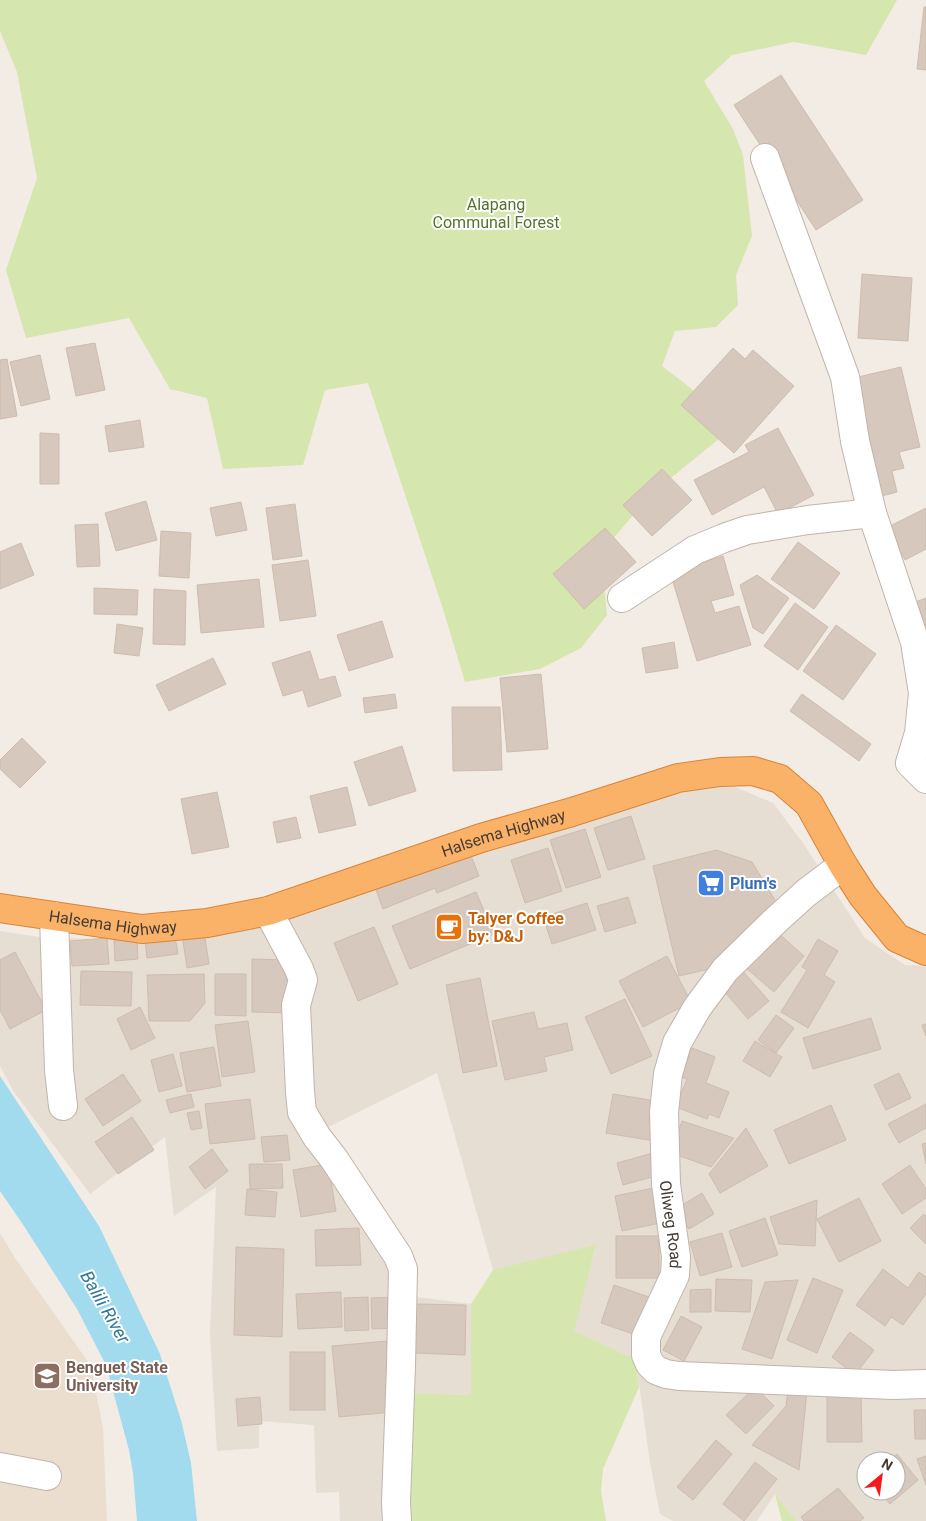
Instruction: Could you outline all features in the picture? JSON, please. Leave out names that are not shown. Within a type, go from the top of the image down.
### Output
[{"type":"highway","name":"Halsema Highway","points":[[0,908],[142,929],[207,923],[268,911],[481,838],[572,812],[678,778],[720,772],[753,770],[780,779],[809,804],[843,866],[897,938],[926,951]]},
{"type":"street","points":[[765,158],[845,376],[855,441],[872,513],[915,642],[923,692],[919,733],[910,762],[926,779]]},
{"type":"street","points":[[622,598],[695,550],[747,530],[808,520],[872,513]]},
{"type":"street","name":"Oliweg Road","points":[[843,866],[806,893],[725,970],[697,1008],[677,1043],[668,1074],[664,1112],[666,1184],[676,1257],[675,1275],[646,1337],[646,1355],[650,1364],[656,1370],[679,1376],[893,1385],[926,1384]]},
{"type":"street","points":[[268,911],[303,980],[296,1005],[302,1112],[398,1256],[403,1269],[397,1521]]},
{"type":"street","points":[[54,916],[59,1070],[63,1106]]},
{"type":"street","points":[[0,1467],[47,1476]]},
{"type":"shaded area","points":[[686,782],[733,786],[773,803],[803,843],[865,938],[905,965],[926,966],[926,1521],[796,1521],[775,1494],[757,1521],[673,1521],[660,1514],[650,1463],[636,1361],[573,1331],[596,1246],[493,1270],[437,1073],[308,1137],[393,1262],[394,1294],[471,1304],[471,1395],[408,1393],[406,1521],[340,1521],[339,1492],[316,1493],[314,1425],[259,1421],[259,1448],[217,1451],[210,1335],[216,1187],[174,1216],[165,1137],[90,1194],[14,1092],[0,1066],[0,931],[45,938],[123,939]]},
{"type":"shaded area","name":"Benguet State University","points":[[0,1233],[15,1258],[91,1366],[103,1428],[107,1521],[0,1521]]},
{"type":"green space","name":"Alapang Communal Forest","points":[[0,0],[897,0],[866,55],[794,42],[732,55],[704,81],[733,129],[743,155],[752,236],[736,275],[738,305],[716,327],[675,331],[662,366],[697,393],[720,438],[650,495],[601,553],[607,615],[581,648],[540,669],[465,682],[443,609],[368,383],[325,390],[303,465],[223,469],[207,398],[170,389],[129,318],[26,338],[6,270],[37,178],[17,72],[0,31]]},
{"type":"green space","points":[[596,1245],[574,1331],[636,1360],[639,1387],[603,1469],[601,1491],[606,1521],[406,1521],[408,1393],[471,1395],[471,1304],[493,1270]]},
{"type":"green space","points":[[775,1494],[796,1521],[782,1521]]},
{"type":"water","name":"Balili River","points":[[0,1076],[99,1226],[160,1354],[181,1420],[191,1463],[197,1521],[137,1521],[129,1450],[106,1365],[77,1309],[0,1191]]},
{"type":"building","points":[[924,7],[926,7],[926,70],[917,69]]},
{"type":"building","points":[[781,75],[863,200],[816,230],[734,105]]},
{"type":"building","points":[[862,274],[912,278],[908,341],[858,338]]},
{"type":"building","points":[[95,343],[105,390],[76,396],[66,348]]},
{"type":"building","points":[[733,348],[745,359],[753,350],[794,386],[734,453],[681,405]]},
{"type":"building","points":[[40,355],[50,399],[21,406],[10,362]]},
{"type":"building","points":[[7,359],[17,416],[0,419],[0,360]]},
{"type":"building","points":[[901,367],[920,447],[899,452],[904,468],[892,471],[897,492],[878,497],[855,400],[863,398],[858,377]]},
{"type":"building","points":[[140,420],[144,447],[109,452],[105,426]]},
{"type":"building","points":[[778,428],[814,495],[778,514],[764,487],[712,515],[694,480],[749,452],[745,445]]},
{"type":"building","points":[[40,433],[59,434],[59,484],[40,484]]},
{"type":"building","points":[[662,469],[692,500],[652,536],[623,505]]},
{"type":"building","points":[[146,501],[157,540],[116,551],[105,513]]},
{"type":"building","points":[[241,502],[247,530],[216,536],[210,508]]},
{"type":"building","points":[[295,504],[302,556],[273,560],[266,508]]},
{"type":"building","points":[[926,508],[926,549],[905,560],[888,527]]},
{"type":"building","points":[[98,524],[100,566],[77,567],[75,525]]},
{"type":"building","points":[[605,528],[636,562],[584,609],[553,574]]},
{"type":"building","points":[[161,531],[191,533],[189,578],[159,576]]},
{"type":"building","points":[[798,542],[840,573],[814,609],[771,579]]},
{"type":"building","points":[[21,543],[34,575],[0,589],[0,552]]},
{"type":"building","points":[[723,556],[734,595],[711,601],[715,613],[739,606],[751,645],[697,661],[670,572]]},
{"type":"building","points":[[308,560],[316,616],[280,621],[272,565]]},
{"type":"building","points":[[757,575],[789,598],[763,634],[753,628],[740,585]]},
{"type":"building","points":[[259,579],[264,627],[201,633],[197,585]]},
{"type":"building","points":[[94,588],[138,590],[137,615],[94,614]]},
{"type":"building","points":[[154,589],[186,591],[185,645],[153,644]]},
{"type":"building","points":[[926,598],[926,633],[913,603]]},
{"type":"building","points":[[795,603],[828,627],[798,670],[764,646]]},
{"type":"building","points":[[382,621],[393,657],[349,671],[337,635]]},
{"type":"building","points":[[117,624],[143,628],[139,656],[114,653]]},
{"type":"building","points":[[836,625],[876,654],[843,700],[803,671]]},
{"type":"building","points":[[674,642],[678,668],[646,673],[642,648]]},
{"type":"building","points":[[310,651],[319,680],[335,676],[341,696],[308,707],[303,690],[283,696],[272,663]]},
{"type":"building","points":[[213,658],[226,684],[169,711],[156,685]]},
{"type":"building","points":[[541,674],[548,749],[507,752],[500,678]]},
{"type":"building","points":[[395,694],[397,708],[365,713],[363,698]]},
{"type":"building","points":[[802,694],[871,744],[859,761],[790,711]]},
{"type":"building","points":[[452,707],[500,707],[502,770],[453,771]]},
{"type":"building","points":[[22,738],[46,762],[20,788],[0,769],[0,760]]},
{"type":"building","points":[[402,746],[416,791],[369,806],[354,762]]},
{"type":"building","points":[[347,787],[356,825],[319,833],[310,796]]},
{"type":"building","points":[[217,792],[229,847],[192,854],[181,799]]},
{"type":"building","points":[[631,816],[645,859],[608,870],[594,828]]},
{"type":"building","points":[[296,817],[301,838],[277,843],[273,822]]},
{"type":"building","points":[[585,829],[601,877],[566,888],[550,840]]},
{"type":"building","points":[[548,848],[562,891],[525,903],[511,860]]},
{"type":"building","points":[[716,850],[752,862],[778,905],[727,965],[679,976],[653,866]]},
{"type":"building","points":[[470,853],[479,876],[437,893],[435,888],[383,909],[376,890]]},
{"type":"building","points":[[476,892],[494,934],[410,969],[392,926]]},
{"type":"building","points":[[628,897],[636,923],[605,932],[597,906]]},
{"type":"building","points":[[587,903],[596,930],[552,944],[543,917]]},
{"type":"building","points":[[374,927],[398,984],[358,1001],[334,943]]},
{"type":"building","points":[[204,932],[209,964],[187,968],[182,935]]},
{"type":"building","points":[[777,932],[804,956],[774,992],[746,968]]},
{"type":"building","points":[[175,937],[178,954],[147,958],[145,940]]},
{"type":"building","points":[[107,938],[109,964],[72,966],[70,941]]},
{"type":"building","points":[[137,939],[138,959],[115,961],[114,940]]},
{"type":"building","points":[[818,939],[838,951],[824,975],[835,982],[808,1028],[781,1012],[807,970],[802,967]]},
{"type":"building","points":[[15,952],[46,1010],[10,1029],[0,1010],[0,960]]},
{"type":"building","points":[[667,956],[691,1002],[643,1027],[619,981]]},
{"type":"building","points":[[252,959],[288,960],[287,1013],[252,1012]]},
{"type":"building","points":[[740,968],[769,1001],[748,1019],[719,985]]},
{"type":"building","points":[[81,971],[132,972],[131,1006],[80,1005]]},
{"type":"building","points":[[204,974],[205,1003],[190,1021],[149,1021],[147,975]]},
{"type":"building","points":[[215,974],[246,974],[246,1016],[215,1015]]},
{"type":"building","points":[[480,978],[497,1066],[463,1073],[446,985]]},
{"type":"building","points":[[625,999],[652,1056],[611,1074],[585,1017]]},
{"type":"building","points":[[140,1007],[155,1038],[131,1050],[117,1019]]},
{"type":"building","points":[[534,1012],[538,1029],[567,1023],[573,1050],[544,1057],[547,1071],[505,1080],[492,1021]]},
{"type":"building","points":[[776,1015],[794,1028],[776,1053],[758,1040]]},
{"type":"building","points":[[871,1018],[881,1049],[813,1069],[803,1038]]},
{"type":"building","points":[[248,1021],[255,1072],[222,1077],[215,1025]]},
{"type":"building","points":[[926,1024],[926,1036],[922,1025]]},
{"type":"building","points":[[755,1041],[782,1057],[770,1077],[743,1061]]},
{"type":"building","points":[[214,1047],[221,1086],[187,1092],[180,1053]]},
{"type":"building","points":[[692,1048],[715,1057],[706,1083],[729,1092],[719,1118],[709,1114],[707,1119],[676,1107],[687,1079],[681,1077]]},
{"type":"building","points":[[173,1054],[182,1086],[159,1092],[151,1060]]},
{"type":"building","points":[[899,1073],[911,1098],[886,1110],[874,1085]]},
{"type":"building","points":[[123,1074],[141,1101],[103,1126],[85,1099]]},
{"type":"building","points":[[191,1094],[194,1107],[170,1113],[166,1100]]},
{"type":"building","points":[[613,1094],[662,1102],[655,1141],[606,1133]]},
{"type":"building","points":[[250,1099],[255,1139],[210,1144],[205,1104]]},
{"type":"building","points":[[926,1104],[926,1128],[899,1143],[888,1124]]},
{"type":"building","points":[[831,1105],[846,1140],[789,1164],[774,1130]]},
{"type":"building","points":[[199,1111],[202,1128],[191,1130],[187,1113]]},
{"type":"building","points":[[132,1117],[154,1150],[118,1174],[95,1142]]},
{"type":"building","points":[[682,1121],[734,1138],[711,1167],[671,1153]]},
{"type":"building","points":[[746,1128],[768,1166],[720,1193],[709,1174]]},
{"type":"building","points":[[287,1135],[290,1160],[264,1162],[261,1137]]},
{"type":"building","points":[[926,1143],[926,1164],[922,1144]]},
{"type":"building","points":[[212,1149],[228,1171],[205,1189],[189,1167]]},
{"type":"building","points":[[653,1153],[659,1175],[623,1185],[617,1163]]},
{"type":"building","points":[[249,1164],[282,1164],[283,1188],[250,1189]]},
{"type":"building","points":[[328,1164],[336,1211],[301,1217],[293,1170]]},
{"type":"building","points":[[910,1165],[926,1189],[926,1198],[902,1214],[882,1184]]},
{"type":"building","points":[[658,1187],[665,1222],[622,1231],[615,1196]]},
{"type":"building","points":[[247,1189],[277,1192],[275,1217],[245,1215]]},
{"type":"building","points":[[702,1193],[714,1214],[689,1229],[677,1208]]},
{"type":"building","points":[[859,1198],[881,1241],[839,1262],[817,1219]]},
{"type":"building","points":[[817,1200],[815,1246],[779,1244],[770,1217]]},
{"type":"building","points":[[924,1214],[926,1216],[926,1244],[910,1228]]},
{"type":"building","points":[[765,1218],[778,1255],[742,1267],[729,1231]]},
{"type":"building","points":[[359,1228],[361,1265],[316,1266],[315,1230]]},
{"type":"building","points":[[722,1233],[732,1267],[700,1276],[690,1242]]},
{"type":"building","points":[[616,1236],[659,1236],[659,1278],[616,1278]]},
{"type":"building","points":[[236,1247],[284,1249],[282,1337],[234,1335]]},
{"type":"building","points":[[883,1269],[908,1288],[919,1272],[926,1277],[926,1294],[903,1325],[891,1317],[885,1326],[856,1305]]},
{"type":"building","points":[[813,1278],[843,1290],[817,1353],[787,1340]]},
{"type":"building","points":[[716,1279],[752,1280],[750,1312],[715,1311]]},
{"type":"building","points":[[798,1280],[772,1359],[742,1349],[765,1282]]},
{"type":"building","points":[[614,1285],[649,1297],[636,1335],[601,1323]]},
{"type":"building","points":[[711,1289],[711,1312],[690,1312],[690,1290]]},
{"type":"building","points":[[341,1292],[342,1327],[298,1329],[296,1294]]},
{"type":"building","points":[[368,1297],[369,1330],[345,1331],[344,1298]]},
{"type":"building","points":[[397,1297],[398,1328],[372,1329],[371,1298]]},
{"type":"building","points":[[416,1304],[466,1305],[465,1355],[415,1353]]},
{"type":"building","points":[[681,1316],[702,1327],[684,1361],[663,1350]]},
{"type":"building","points":[[850,1332],[874,1350],[855,1375],[832,1357]]},
{"type":"building","points":[[387,1341],[393,1412],[339,1417],[332,1346]]},
{"type":"building","points":[[290,1352],[325,1352],[325,1410],[290,1410]]},
{"type":"building","points":[[755,1387],[774,1406],[746,1434],[726,1415]]},
{"type":"building","points":[[788,1390],[807,1391],[799,1470],[752,1445],[786,1406]]},
{"type":"building","points":[[827,1395],[861,1395],[862,1442],[827,1442]]},
{"type":"building","points":[[260,1397],[262,1424],[238,1426],[236,1399]]},
{"type":"building","points":[[914,1410],[926,1410],[926,1439],[915,1439]]},
{"type":"building","points":[[716,1440],[732,1454],[693,1500],[677,1487]]},
{"type":"building","points":[[926,1456],[926,1485],[917,1459]]},
{"type":"building","points":[[755,1462],[777,1479],[744,1521],[723,1504]]},
{"type":"building","points":[[906,1465],[918,1480],[906,1490]]},
{"type":"building","points":[[838,1488],[864,1518],[860,1521],[804,1521],[801,1517]]},
{"type":"place","name":"Plum's","points":[[711,883]]},
{"type":"place","name":"Talyer Coffee by: D&J","points":[[449,927]]},
{"type":"place","name":"Benguet State University","points":[[47,1376]]}]
